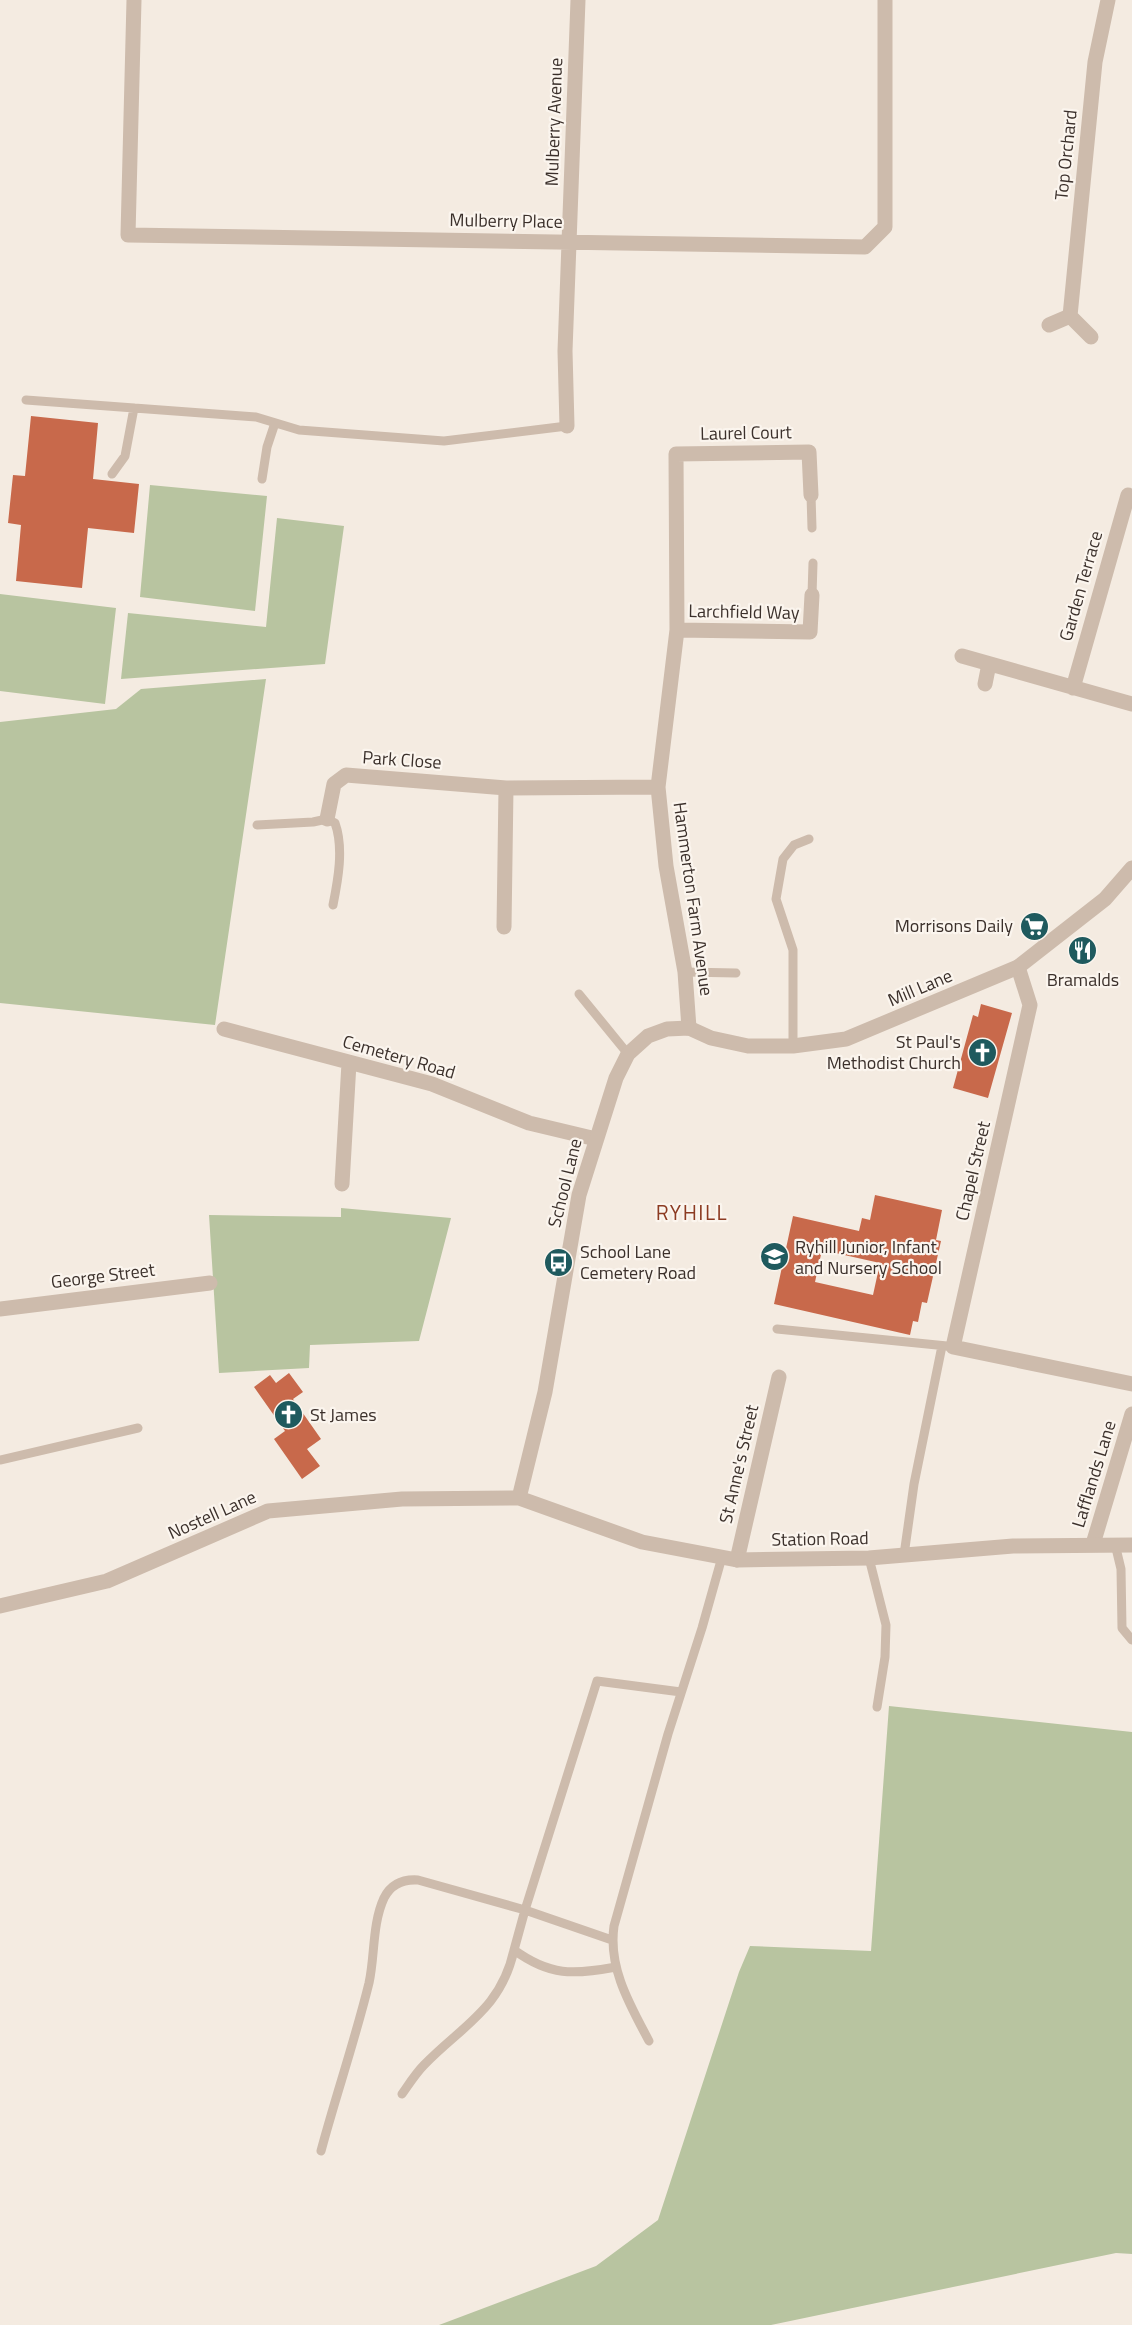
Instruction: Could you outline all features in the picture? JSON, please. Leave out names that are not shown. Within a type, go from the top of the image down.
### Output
[{"type":"street","name":"Mulberry Place","points":[[134,0],[128,235],[865,247],[885,227],[885,0]]},
{"type":"street","name":"Mulberry Avenue","points":[[567,426],[565,351],[578,0]]},
{"type":"street","name":"Top Orchard","points":[[1070,316],[1095,62],[1108,0]]},
{"type":"street","points":[[1049,325],[1070,316],[1091,337]]},
{"type":"street","name":"Laurel Court","points":[[676,454],[809,452],[812,495]]},
{"type":"street","name":"Hammerton Farm Avenue","points":[[676,454],[677,630],[658,788],[666,867],[685,972],[689,1028]]},
{"type":"street","name":"Garden Terrace","points":[[1073,688],[1128,495]]},
{"type":"street","name":"Larchfield Way","points":[[677,630],[810,632],[812,596]]},
{"type":"street","points":[[962,656],[1132,704]]},
{"type":"street","points":[[985,684],[989,664]]},
{"type":"street","name":"Park Close","points":[[327,819],[334,784],[346,775],[506,788],[658,788]]},
{"type":"street","points":[[504,927],[506,788]]},
{"type":"street","name":"Mill Lane","points":[[689,1028],[711,1038],[748,1046],[793,1046],[846,1039],[1018,968],[1105,899],[1132,868]]},
{"type":"street","name":"Chapel Street","points":[[947,1346],[1030,1005],[1018,968]]},
{"type":"street","name":"School Lane","points":[[519,1498],[553,1348],[579,1195],[616,1078],[628,1054],[648,1036],[667,1029],[689,1028]]},
{"type":"street","name":"Cemetery Road","points":[[224,1029],[432,1084],[528,1123],[596,1139]]},
{"type":"street","points":[[342,1184],[349,1063]]},
{"type":"street","name":"George Street","points":[[0,1309],[210,1283]]},
{"type":"street","points":[[947,1346],[1132,1384]]},
{"type":"street","name":"St Anne's Street","points":[[729,1558],[779,1377]]},
{"type":"street","name":"Lafflands Lane","points":[[1093,1544],[1128,1440],[1132,1414]]},
{"type":"street","name":"Station Road","points":[[519,1498],[642,1542],[729,1558],[869,1558],[1013,1546],[1132,1545]]},
{"type":"street","name":"Nostell Lane","points":[[0,1606],[107,1581],[268,1511],[402,1499],[519,1498]]},
{"type":"lane","points":[[26,400],[256,417],[299,430],[444,441],[567,426]]},
{"type":"lane","points":[[111,474],[125,456],[134,408]]},
{"type":"lane","points":[[262,479],[267,447],[274,423]]},
{"type":"lane","points":[[812,495],[812,528]]},
{"type":"lane","points":[[812,596],[813,563]]},
{"type":"lane","points":[[257,825],[327,819],[335,824],[338,832],[338,880],[333,905]]},
{"type":"lane","points":[[793,1046],[794,971],[789,936],[776,898],[783,859],[794,845],[810,839]]},
{"type":"lane","points":[[685,972],[736,973]]},
{"type":"lane","points":[[579,994],[628,1054]]},
{"type":"lane","points":[[777,1329],[947,1346],[914,1484],[904,1555]]},
{"type":"lane","points":[[0,1460],[138,1428]]},
{"type":"lane","points":[[1115,1544],[1120,1569],[1122,1628],[1132,1640]]},
{"type":"lane","points":[[649,2041],[634,2012],[616,1967],[612,1940],[656,1775],[681,1692],[729,1558]]},
{"type":"lane","points":[[869,1558],[886,1625],[877,1707]]},
{"type":"lane","points":[[402,2094],[423,2066],[488,2007],[509,1972],[525,1910],[597,1681],[681,1692]]},
{"type":"lane","points":[[321,2151],[363,2009],[384,1897],[394,1885],[405,1880],[418,1880],[525,1910],[612,1940]]},
{"type":"lane","points":[[514,1950],[528,1962],[556,1972],[576,1973],[616,1967]]},
{"type":"green space","points":[[150,485],[267,496],[255,611],[140,597]]},
{"type":"green space","points":[[277,518],[344,526],[325,664],[121,679],[128,613],[266,627]]},
{"type":"green space","points":[[0,594],[116,608],[105,704],[0,691]]},
{"type":"green space","points":[[266,679],[215,1025],[0,1003],[0,722],[116,709],[141,689]]},
{"type":"green space","points":[[341,1208],[451,1218],[419,1341],[310,1345],[309,1368],[219,1373],[209,1215],[341,1217]]},
{"type":"green space","points":[[889,1706],[1132,1732],[1132,2254],[1116,2253],[771,2325],[439,2325],[596,2266],[658,2220],[739,1972],[750,1946],[871,1951]]},
{"type":"building","points":[[31,416],[98,423],[93,479],[139,484],[134,533],[88,528],[82,588],[16,581],[21,525],[8,523],[13,475],[25,476]]},
{"type":"building","name":"St Paul's Methodist Church","points":[[981,1004],[1012,1013],[988,1098],[953,1088],[973,1015],[978,1017]]},
{"type":"building","points":[[875,1195],[942,1210],[936,1240],[941,1241],[927,1303],[922,1302],[918,1322],[913,1321],[910,1335],[774,1304],[793,1216],[859,1231],[862,1218],[870,1220]],"holes":[[[822,1250],[880,1263],[873,1295],[815,1282]]]},
{"type":"building","name":"St James","points":[[289,1373],[303,1392],[293,1399],[321,1439],[307,1449],[320,1466],[302,1479],[274,1439],[285,1431],[254,1387],[270,1375],[276,1383]]},
{"type":"place","name":"Morrisons Daily","points":[[1034,926]]},
{"type":"place","name":"Bramalds","points":[[1083,951]]},
{"type":"place","name":"St Paul's Methodist Church","points":[[982,1052]]},
{"type":"place","name":"Ryhill Junior, Infant and Nursery School","points":[[774,1257]]},
{"type":"place","name":"School Lane Cemetery Road","points":[[559,1262]]},
{"type":"place","name":"St James","points":[[289,1415]]},
{"type":"district","name":"RYHILL","points":[[692,1213]]}]
